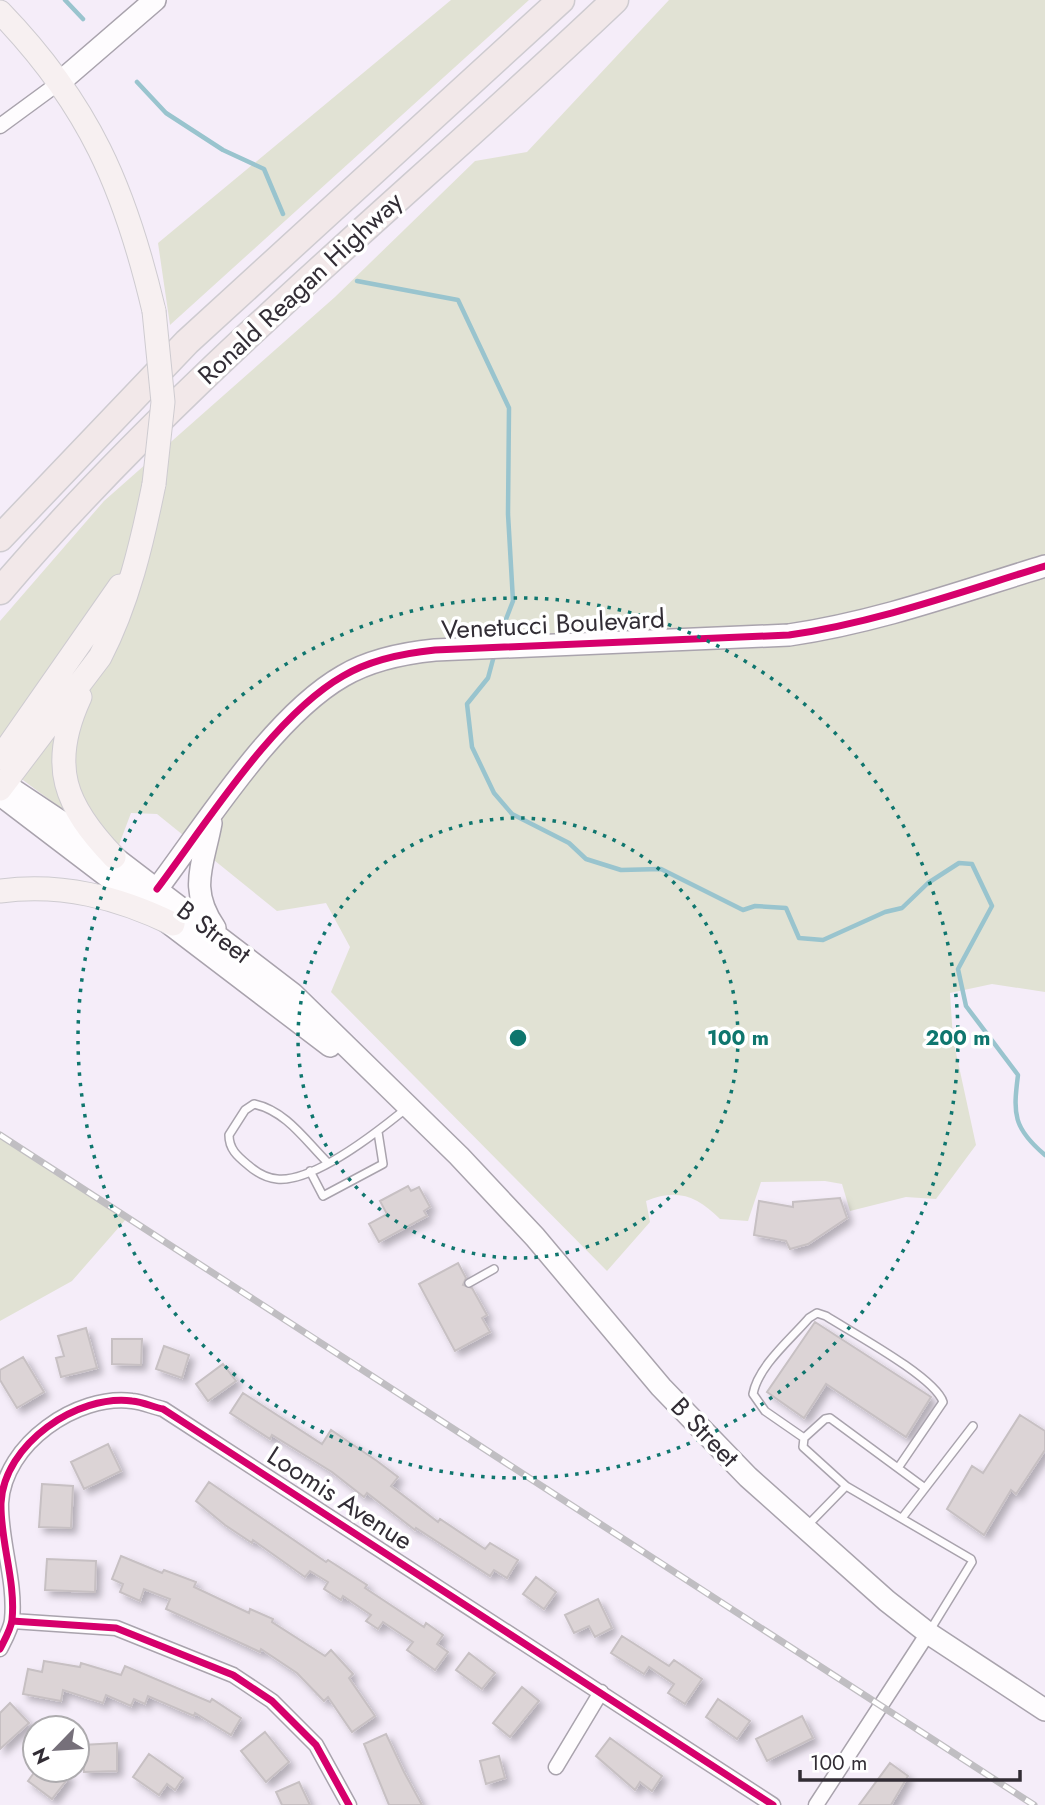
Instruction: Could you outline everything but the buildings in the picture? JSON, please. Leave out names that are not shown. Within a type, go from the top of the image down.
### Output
[{"type":"highway","name":"Ronald Reagan Highway","points":[[0,538],[187,342],[561,0]]},
{"type":"highway","name":"Ronald Reagan Highway","points":[[0,591],[126,454],[201,378],[615,0]]},
{"type":"main road","points":[[60,82],[155,0]]},
{"type":"main road","points":[[0,12],[32,46],[60,82],[92,132],[116,179],[136,238],[154,311],[163,402],[155,484],[121,613],[72,714],[63,766],[75,810],[114,857]]},
{"type":"main road","points":[[0,758],[110,604],[137,552]]},
{"type":"main road","name":"Venetucci Boulevard","points":[[157,889],[273,736],[305,705],[344,675],[405,653],[436,650],[789,635],[836,628],[887,617],[1045,566]]},
{"type":"main road","points":[[1,787],[100,657]]},
{"type":"main road","name":"B Street","points":[[1,787],[114,857],[293,994],[535,1237],[687,1415],[804,1529],[928,1633],[1045,1710]]},
{"type":"main road","name":"B Street","points":[[1,787],[173,925],[408,1107]]},
{"type":"main road","name":"Venetucci Boulevard","points":[[212,816],[197,883],[203,910],[223,938]]},
{"type":"main road","points":[[0,891],[30,888],[75,890],[121,902],[173,925]]},
{"type":"street","points":[[0,126],[60,82]]},
{"type":"street","name":"Loomis Avenue","points":[[12,1621],[1,1502],[9,1473],[23,1451],[56,1421],[78,1409],[131,1401],[163,1409],[773,1805]]},
{"type":"street","points":[[0,1649],[12,1621],[116,1628],[233,1675],[272,1701],[316,1745],[349,1805]]},
{"type":"street","points":[[816,1805],[928,1633]]},
{"type":"street","points":[[556,1767],[601,1692]]},
{"type":"lane","points":[[327,1162],[303,1136],[269,1107],[254,1104],[234,1123],[229,1143],[233,1151],[258,1173],[275,1179],[291,1179],[327,1162],[378,1132],[408,1107]]},
{"type":"lane","points":[[310,1171],[323,1196],[383,1164],[378,1132]]},
{"type":"lane","points":[[469,1283],[494,1269]]},
{"type":"lane","points":[[804,1438],[765,1411],[753,1394],[754,1385],[765,1370],[809,1318],[817,1313],[826,1316],[915,1373],[940,1394],[943,1402],[898,1468]]},
{"type":"lane","points":[[925,1489],[830,1418],[821,1421],[804,1438],[803,1447],[846,1486],[972,1562],[928,1633]]},
{"type":"lane","points":[[902,1518],[973,1426]]},
{"type":"lane","points":[[804,1529],[846,1486]]},
{"type":"shaded area","points":[[451,0],[529,0],[170,325],[158,243]]},
{"type":"shaded area","points":[[669,0],[1045,0],[1045,992],[992,984],[950,993],[953,1039],[976,1145],[936,1199],[906,1197],[850,1211],[842,1184],[825,1181],[761,1182],[748,1221],[720,1219],[686,1196],[657,1197],[646,1201],[650,1222],[607,1271],[331,992],[350,947],[326,903],[277,911],[157,814],[131,813],[117,850],[0,763],[0,621],[104,501],[335,297],[475,161],[527,152]]},
{"type":"shaded area","points":[[0,1135],[127,1218],[72,1281],[0,1321]]},
{"type":"waterway","points":[[65,0],[83,19]]},
{"type":"waterway","points":[[137,82],[166,113],[223,150],[264,169],[283,214]]},
{"type":"waterway","points":[[357,281],[458,300],[509,408],[508,514],[513,601],[498,640]]},
{"type":"waterway","points":[[495,652],[488,678],[467,704],[472,747],[494,793],[512,814],[569,843],[586,859],[621,870],[661,869],[743,910],[755,906],[786,908],[799,938],[823,940],[885,912],[902,908],[928,883],[959,863],[972,864],[992,906],[958,969],[966,1006],[1018,1075],[1018,1120],[1027,1137],[1045,1155]]},
{"type":"railway","points":[[0,1135],[1034,1805]]},
{"type":"cycle path","points":[[157,889],[242,773],[291,717],[343,676],[365,666],[400,655],[435,650],[789,635],[887,614],[1045,566]]},
{"type":"cycle path","points":[[0,1649],[11,1624],[13,1605],[1,1503],[5,1481],[15,1461],[29,1443],[47,1427],[67,1415],[111,1401],[136,1402],[163,1409],[773,1805]]},
{"type":"cycle path","points":[[12,1621],[116,1628],[233,1675],[272,1701],[316,1745],[349,1805]]}]
